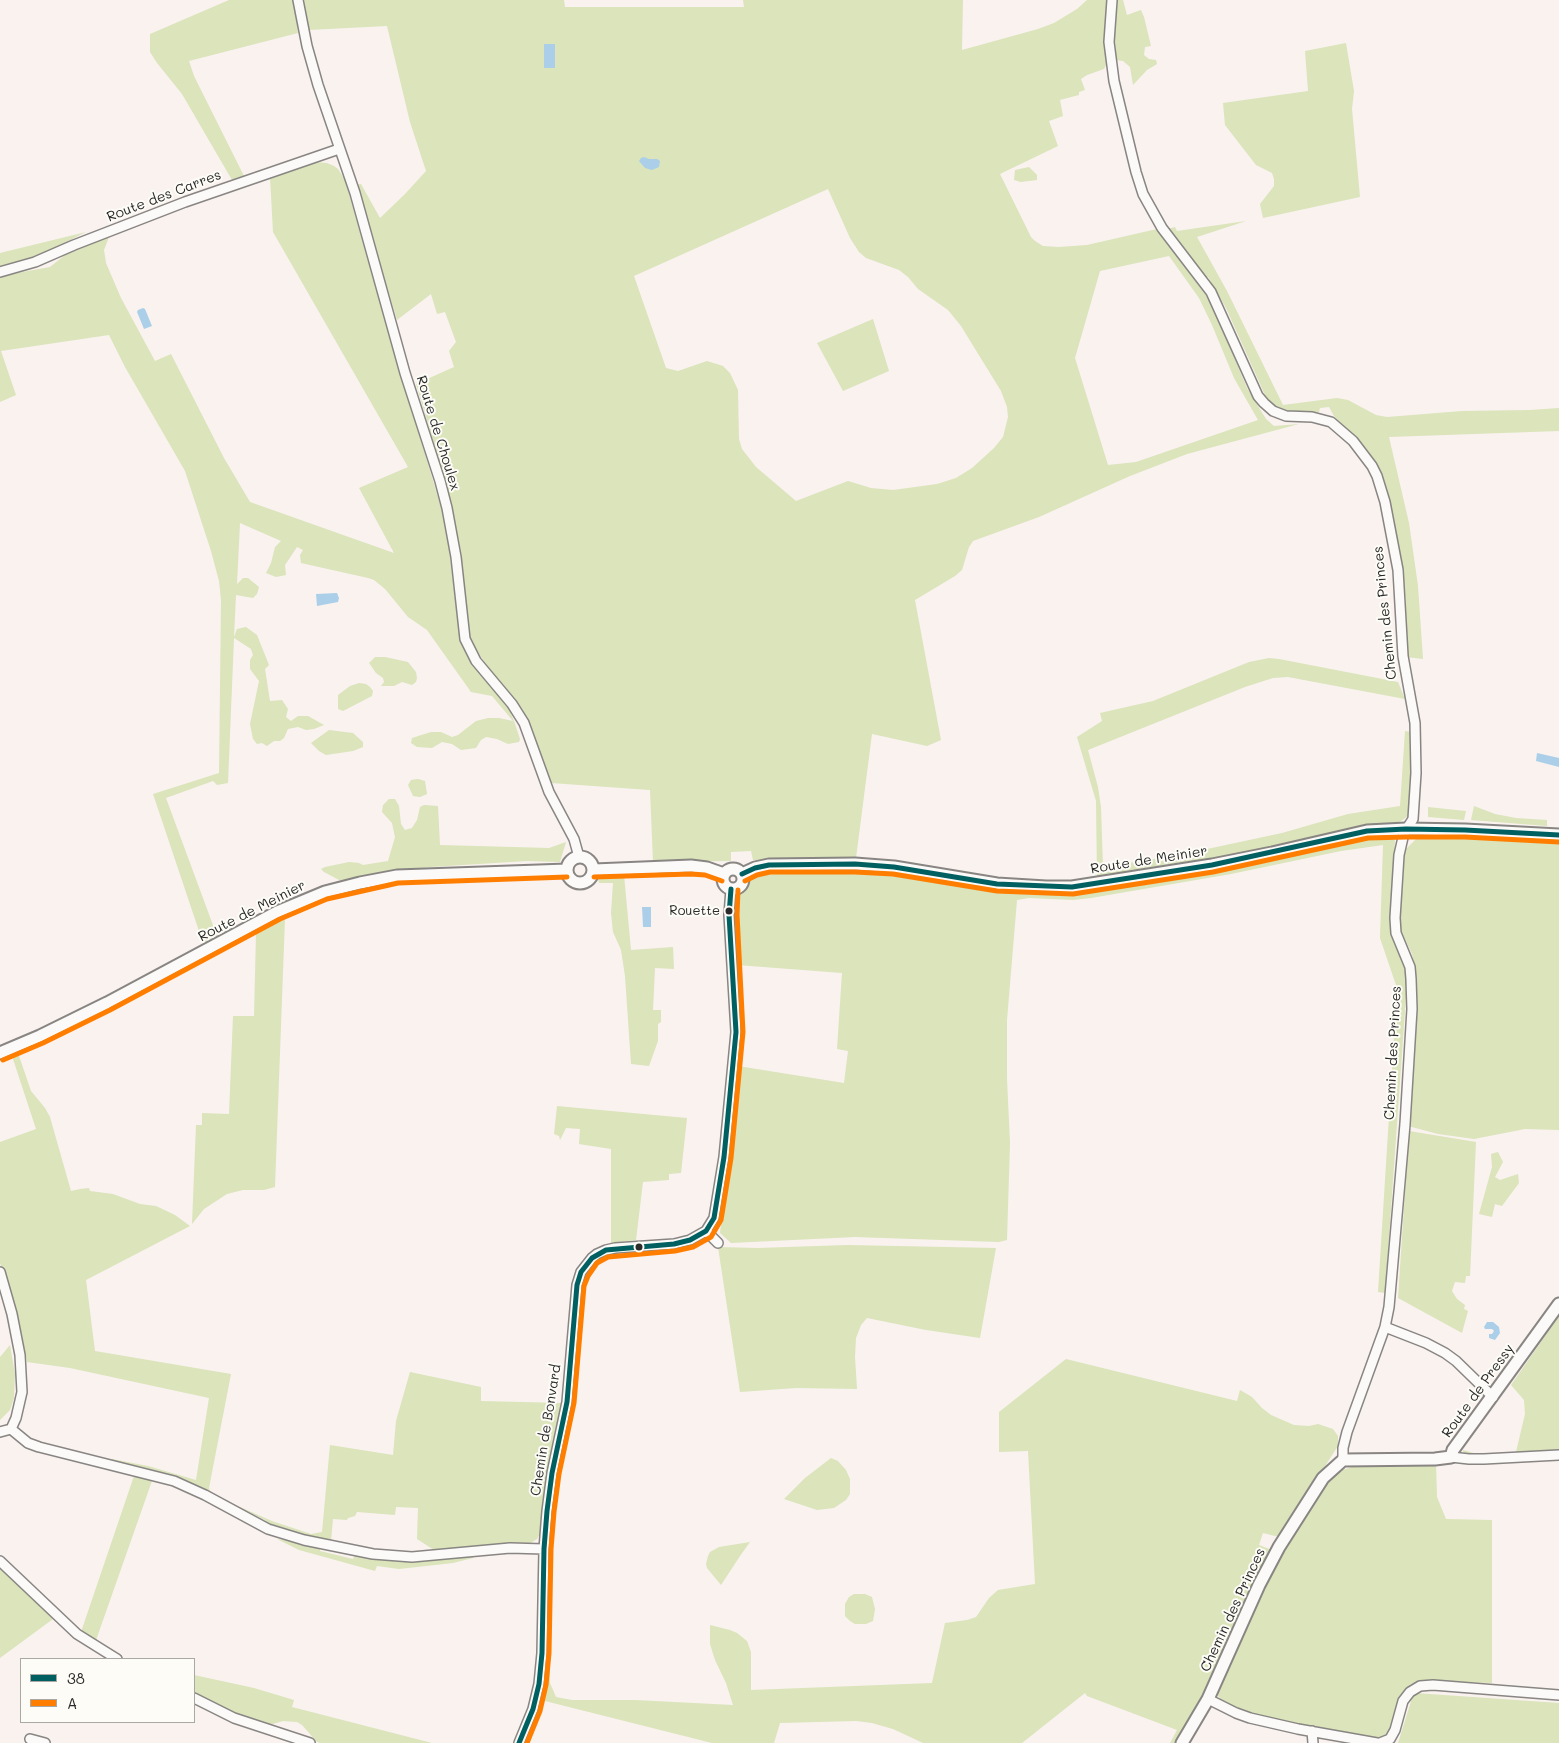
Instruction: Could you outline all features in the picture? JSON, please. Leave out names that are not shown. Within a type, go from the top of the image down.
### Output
[{"type":"street","name":"Route de Choulex","points":[[298,0],[307,46],[357,202],[405,373],[447,508],[456,556],[465,639],[476,661],[512,704],[521,719],[549,792],[574,839],[579,857]]},
{"type":"street","name":"Chemin des Princes","points":[[1112,0],[1109,42],[1114,81],[1142,194],[1151,210],[1211,292],[1258,396],[1264,403],[1280,414],[1320,418],[1337,427],[1360,450],[1377,476],[1392,530],[1398,570],[1402,656],[1415,723],[1416,792],[1412,824],[1406,828],[1399,855],[1395,918],[1399,941],[1410,967],[1412,1008],[1404,1134],[1389,1307],[1385,1327],[1347,1432],[1343,1448],[1343,1460],[1323,1478],[1279,1547],[1259,1585],[1208,1699],[1182,1743]]},
{"type":"street","name":"Route des Carres","points":[[0,272],[36,262],[74,245],[185,202],[339,149]]},
{"type":"street","name":"Route de Meinier","points":[[742,874],[755,868],[769,865],[855,864],[912,870],[997,884],[1046,888],[1072,887],[1212,865],[1367,831],[1406,828],[1559,835]]},
{"type":"street","points":[[579,857],[587,859],[594,870],[591,879],[583,884],[570,879],[567,870],[570,861],[579,857]]},
{"type":"street","points":[[594,870],[696,867],[707,868],[724,874]]},
{"type":"street","points":[[731,869],[740,870],[743,883],[736,889],[731,889],[725,885],[724,874],[731,869]]},
{"type":"street","name":"Route de Meinier","points":[[0,1053],[40,1036],[107,1003],[278,912],[325,892],[398,876],[567,870]]},
{"type":"street","points":[[718,1243],[706,1231],[714,1218],[717,1208],[736,1032],[729,915],[731,889]]},
{"type":"street","name":"Chemin de Bonvard","points":[[519,1743],[538,1693],[540,1678],[544,1549],[551,1482],[570,1382],[577,1285],[582,1272],[592,1258],[606,1250],[682,1243],[706,1231]]},
{"type":"street","points":[[0,1272],[11,1307],[20,1355],[22,1392],[16,1418],[11,1429]]},
{"type":"street","name":"Route de Pressy","points":[[1343,1460],[1435,1459],[1451,1457],[1453,1450],[1559,1304]]},
{"type":"street","points":[[1385,1327],[1426,1343],[1445,1353],[1456,1361],[1493,1397]]},
{"type":"street","points":[[11,1429],[28,1443],[39,1447],[174,1481],[205,1495],[268,1529],[304,1540],[373,1554],[412,1557],[510,1548],[544,1549]]},
{"type":"street","points":[[0,1432],[11,1429]]},
{"type":"street","points":[[1451,1457],[1469,1459],[1559,1455]]},
{"type":"street","points":[[0,1561],[77,1634],[115,1658]]},
{"type":"street","points":[[1208,1699],[1250,1718],[1378,1743],[1390,1739],[1395,1730],[1404,1701],[1410,1692],[1420,1686],[1433,1685],[1559,1695]]},
{"type":"street","points":[[195,1698],[234,1718],[294,1736],[310,1743]]},
{"type":"street","points":[[1312,1731],[1313,1743]]},
{"type":"street","points":[[30,1739],[45,1743]]},
{"type":"green space","points":[[229,0],[294,0],[298,33],[189,61],[194,76],[244,176],[232,180],[182,94],[150,52],[150,34]]},
{"type":"green space","points":[[304,0],[564,0],[565,7],[744,7],[743,0],[963,0],[962,50],[1054,23],[1077,9],[1087,0],[1107,0],[1106,65],[1104,69],[1081,79],[1085,90],[1079,92],[1079,95],[1060,100],[1063,116],[1049,121],[1058,146],[1000,174],[1031,237],[1043,246],[1087,245],[1157,229],[1207,297],[1247,388],[1266,419],[1274,426],[1299,424],[1187,454],[1130,476],[1039,517],[973,541],[969,547],[962,570],[915,600],[941,740],[927,746],[872,734],[856,858],[753,860],[751,851],[731,852],[731,861],[653,862],[650,790],[551,783],[533,732],[521,707],[494,676],[471,642],[467,621],[461,551],[446,484],[416,384],[454,367],[449,351],[456,342],[445,312],[437,314],[431,294],[397,320],[356,185],[361,184],[380,218],[426,171],[410,122],[387,26],[309,30]],"holes":[[[828,189],[850,238],[859,252],[866,258],[899,270],[918,289],[948,310],[961,326],[1001,391],[1007,407],[1008,417],[1003,437],[972,468],[956,478],[937,484],[893,490],[871,488],[848,481],[796,501],[756,467],[742,449],[739,439],[738,390],[730,373],[723,366],[707,361],[678,371],[666,368],[634,276]],[[1169,256],[1199,298],[1234,378],[1258,420],[1136,462],[1108,465],[1075,358],[1100,271]]]},
{"type":"green space","points":[[1117,0],[1123,0],[1127,15],[1141,10],[1151,46],[1145,47],[1144,55],[1149,59],[1156,60],[1157,64],[1147,70],[1133,85],[1130,67],[1123,61],[1116,60],[1114,20]]},
{"type":"green space","points":[[1346,43],[1354,91],[1352,109],[1360,197],[1263,218],[1260,204],[1274,186],[1272,173],[1256,165],[1225,125],[1223,103],[1308,91],[1305,51]]},
{"type":"green space","points":[[315,162],[334,166],[345,180],[446,524],[462,644],[470,661],[509,709],[520,739],[519,742],[508,744],[486,737],[481,740],[476,748],[461,750],[452,744],[442,742],[432,748],[417,747],[411,743],[412,738],[431,732],[441,732],[452,737],[458,735],[476,721],[488,718],[513,721],[492,696],[471,692],[427,630],[408,617],[385,589],[374,580],[301,563],[300,555],[303,550],[297,547],[285,565],[286,575],[276,577],[266,573],[275,547],[281,541],[240,523],[237,584],[243,578],[248,578],[259,587],[257,594],[253,598],[236,595],[234,637],[237,629],[246,627],[257,635],[269,665],[265,669],[270,701],[282,700],[288,709],[286,717],[291,721],[298,716],[308,716],[324,725],[306,730],[298,727],[288,729],[284,738],[280,741],[274,741],[267,746],[262,743],[257,744],[253,739],[250,724],[259,681],[250,669],[250,660],[253,655],[251,649],[234,638],[228,783],[217,785],[213,781],[166,798],[217,936],[203,943],[153,794],[219,773],[221,600],[219,581],[211,551],[185,471],[125,367],[109,335],[1,351],[16,395],[0,402],[0,276],[50,267],[65,255],[109,237],[104,250],[106,263],[121,298],[155,361],[171,354],[224,458],[250,502],[394,553],[359,488],[408,467],[273,232],[270,177]]},
{"type":"green space","points":[[1029,167],[1037,175],[1037,180],[1021,182],[1014,180],[1015,170]]},
{"type":"green space","points":[[1246,221],[1197,237],[1227,291],[1283,405],[1337,398],[1348,400],[1376,415],[1387,417],[1462,411],[1559,408],[1559,431],[1389,437],[1409,523],[1418,586],[1423,659],[1406,657],[1406,603],[1402,566],[1389,499],[1379,469],[1334,416],[1329,407],[1320,408],[1319,412],[1305,414],[1289,412],[1278,410],[1264,397],[1265,395],[1226,308],[1208,277],[1205,278],[1168,229],[1175,227],[1177,231]]},
{"type":"green space","points":[[86,232],[34,259],[0,268],[0,253]]},
{"type":"green space","points":[[873,319],[889,371],[843,391],[817,343]]},
{"type":"green space","points":[[375,657],[408,662],[416,672],[416,682],[412,685],[402,682],[394,686],[381,686],[384,682],[383,678],[376,673],[369,663]]},
{"type":"green space","points":[[1269,658],[1398,682],[1405,699],[1288,677],[1273,678],[1245,687],[1088,750],[1098,787],[1101,807],[1103,867],[1179,855],[1282,833],[1348,814],[1400,806],[1405,731],[1411,732],[1413,764],[1410,814],[1399,822],[1364,825],[1273,848],[1183,865],[1102,877],[1097,876],[1096,801],[1077,737],[1102,721],[1100,713],[1153,701],[1249,662]]},
{"type":"green space","points":[[359,683],[370,687],[373,691],[372,696],[343,711],[338,709],[338,695],[350,686]]},
{"type":"green space","points":[[329,730],[353,733],[363,742],[363,747],[353,751],[326,755],[311,743]]},
{"type":"green space","points":[[411,780],[425,781],[427,794],[420,797],[413,796],[408,785]]},
{"type":"green space","points":[[389,799],[395,799],[399,806],[401,824],[405,830],[412,828],[417,820],[420,807],[424,805],[438,806],[440,845],[549,848],[566,842],[560,862],[527,861],[431,867],[388,872],[341,881],[324,872],[321,869],[325,867],[349,862],[363,865],[388,861],[395,837],[392,823],[382,812],[383,805]]},
{"type":"green space","points":[[1474,806],[1495,814],[1516,818],[1547,820],[1547,826],[1471,820]]},
{"type":"green space","points":[[1428,807],[1466,811],[1464,820],[1428,817]]},
{"type":"green space","points":[[1390,835],[1395,841],[1390,917],[1391,928],[1407,980],[1385,1293],[1378,1292],[1397,988],[1380,938],[1383,845],[1341,851],[1231,874],[1091,898],[1073,900],[1029,898],[1017,900],[1007,1020],[1010,1143],[1007,1240],[999,1242],[855,1237],[731,1243],[720,1233],[738,1066],[844,1083],[848,1051],[837,1049],[842,973],[737,965],[735,902],[738,895],[756,875],[770,870],[874,870],[1013,891],[1068,893],[1262,861],[1340,843]]},
{"type":"green space","points":[[1447,836],[1559,841],[1559,1130],[1525,1129],[1474,1139],[1438,1134],[1408,1126],[1415,967],[1412,954],[1401,931],[1400,920],[1405,850],[1416,839]]},
{"type":"green space","points":[[624,875],[631,950],[673,947],[674,969],[655,968],[653,1010],[661,1010],[661,1022],[658,1024],[658,1041],[649,1066],[631,1064],[625,976],[621,950],[613,932],[611,913],[613,883],[599,883],[598,878]]},
{"type":"green space","points":[[285,918],[275,1187],[264,1190],[243,1190],[227,1194],[204,1209],[192,1224],[196,1125],[202,1125],[202,1113],[229,1114],[233,1016],[254,1016],[256,934]]},
{"type":"green space","points":[[18,1053],[31,1091],[50,1117],[71,1191],[89,1188],[90,1191],[113,1194],[140,1204],[156,1206],[175,1215],[190,1226],[86,1280],[95,1351],[231,1374],[209,1488],[210,1491],[217,1497],[272,1521],[311,1534],[322,1532],[330,1445],[393,1455],[396,1421],[410,1372],[481,1387],[481,1401],[562,1403],[546,1479],[541,1532],[537,1539],[529,1544],[434,1550],[417,1539],[418,1508],[396,1507],[395,1515],[357,1512],[355,1516],[347,1520],[333,1519],[331,1541],[320,1540],[276,1529],[265,1520],[242,1509],[110,1462],[112,1459],[148,1466],[196,1480],[209,1398],[70,1368],[27,1362],[18,1315],[0,1263],[0,1142],[36,1129],[12,1056]]},
{"type":"green space","points":[[557,1106],[687,1118],[681,1173],[669,1174],[669,1180],[643,1182],[636,1240],[611,1243],[611,1149],[579,1144],[580,1129],[566,1128],[560,1140],[559,1136],[554,1134]]},
{"type":"green space","points":[[1409,1131],[1476,1142],[1470,1276],[1466,1276],[1465,1283],[1455,1282],[1452,1291],[1457,1299],[1465,1305],[1464,1309],[1468,1311],[1462,1333],[1398,1298]]},
{"type":"green space","points":[[1498,1152],[1503,1162],[1495,1177],[1500,1180],[1518,1174],[1519,1183],[1502,1206],[1495,1204],[1492,1217],[1479,1214],[1492,1167],[1491,1154]]},
{"type":"green space","points":[[847,1245],[996,1248],[980,1338],[926,1330],[867,1318],[861,1325],[856,1338],[857,1389],[796,1388],[740,1392],[718,1247],[758,1248]]},
{"type":"green space","points":[[1559,1316],[1559,1451],[1471,1456],[1463,1452],[1463,1450],[1477,1454],[1516,1452],[1525,1414],[1524,1400],[1511,1385]]},
{"type":"green space","points":[[10,1345],[15,1374],[14,1398],[10,1410],[0,1420],[0,1357]]},
{"type":"green space","points":[[1066,1359],[1237,1401],[1240,1390],[1252,1397],[1271,1415],[1294,1425],[1309,1426],[1318,1424],[1333,1429],[1338,1436],[1338,1446],[1279,1537],[1263,1533],[1259,1545],[1272,1550],[1242,1605],[1213,1679],[1178,1743],[1170,1743],[1177,1730],[1087,1696],[1085,1693],[1022,1743],[923,1743],[893,1729],[856,1721],[780,1723],[774,1743],[712,1743],[541,1700],[546,1674],[548,1647],[549,1539],[560,1460],[565,1461],[561,1466],[555,1505],[551,1546],[550,1595],[550,1683],[556,1697],[572,1700],[635,1700],[733,1705],[710,1644],[710,1625],[737,1633],[747,1641],[751,1652],[751,1690],[932,1683],[945,1623],[976,1617],[989,1598],[998,1590],[1035,1584],[1028,1451],[999,1452],[999,1412]]},
{"type":"green space","points":[[831,1458],[838,1461],[846,1470],[850,1479],[850,1494],[846,1500],[834,1508],[817,1510],[784,1499],[805,1478]]},
{"type":"green space","points":[[1436,1464],[1437,1497],[1446,1519],[1492,1520],[1492,1683],[1426,1681],[1411,1684],[1407,1687],[1399,1703],[1391,1729],[1386,1737],[1380,1740],[1243,1711],[1224,1703],[1217,1694],[1255,1604],[1289,1541],[1329,1479],[1337,1472],[1354,1466]]},
{"type":"green space","points":[[135,1473],[153,1478],[95,1643],[81,1632]]},
{"type":"green space","points":[[277,1539],[320,1546],[320,1551],[353,1559],[355,1555],[407,1560],[474,1555],[473,1558],[453,1563],[399,1569],[377,1566],[375,1571],[299,1550]]},
{"type":"green space","points":[[750,1542],[721,1585],[707,1568],[706,1564],[710,1552],[719,1547]]},
{"type":"green space","points":[[0,1566],[53,1619],[0,1658]]},
{"type":"green space","points":[[854,1594],[865,1594],[872,1597],[875,1609],[873,1621],[866,1624],[855,1624],[845,1616],[845,1604],[849,1597]]},
{"type":"green space","points":[[195,1675],[254,1688],[294,1700],[292,1707],[432,1743],[320,1743],[297,1722],[283,1721],[269,1725],[224,1710],[195,1695]]},
{"type":"green space","points":[[1415,1693],[1559,1703],[1559,1743],[1398,1743]]},
{"type":"water","points":[[544,44],[555,44],[555,68],[544,68]]},
{"type":"water","points":[[644,157],[660,161],[659,167],[652,170],[645,168],[639,161]]},
{"type":"water","points":[[143,308],[152,326],[144,329],[137,312]]},
{"type":"water","points":[[337,593],[338,602],[317,606],[316,594]]},
{"type":"water","points":[[1537,753],[1559,758],[1559,767],[1536,761]]},
{"type":"water","points":[[642,907],[651,907],[651,927],[643,927]]},
{"type":"water","points":[[1487,1322],[1493,1322],[1499,1327],[1500,1333],[1495,1340],[1489,1338],[1489,1334],[1492,1334],[1494,1331],[1484,1327]]},
{"type":"transit line","name":"38","points":[[742,874],[755,868],[769,865],[855,864],[894,867],[997,884],[1072,887],[1212,865],[1367,831],[1406,829],[1465,830],[1559,835]]},
{"type":"transit line","name":"A","points":[[745,881],[757,875],[770,872],[855,872],[893,874],[997,891],[1073,894],[1213,872],[1368,838],[1465,837],[1559,842]]},
{"type":"transit line","name":"A","points":[[594,877],[691,874],[705,875],[722,881]]},
{"type":"transit line","name":"A","points":[[3,1060],[43,1043],[110,1010],[280,919],[327,899],[398,883],[567,877]]},
{"type":"transit line","name":"38","points":[[519,1743],[533,1709],[539,1684],[542,1653],[544,1549],[547,1511],[552,1473],[567,1402],[577,1285],[581,1272],[592,1258],[606,1250],[674,1244],[690,1240],[706,1231],[714,1218],[724,1157],[736,1032],[729,915],[731,889]]},
{"type":"transit line","name":"A","points":[[527,1743],[540,1711],[546,1685],[549,1653],[551,1549],[554,1512],[559,1474],[574,1403],[584,1286],[597,1263],[608,1257],[675,1251],[693,1247],[711,1237],[721,1220],[731,1158],[743,1032],[737,915],[738,890]]},
{"type":"place","name":"Rouette","points":[[729,911]]}]
